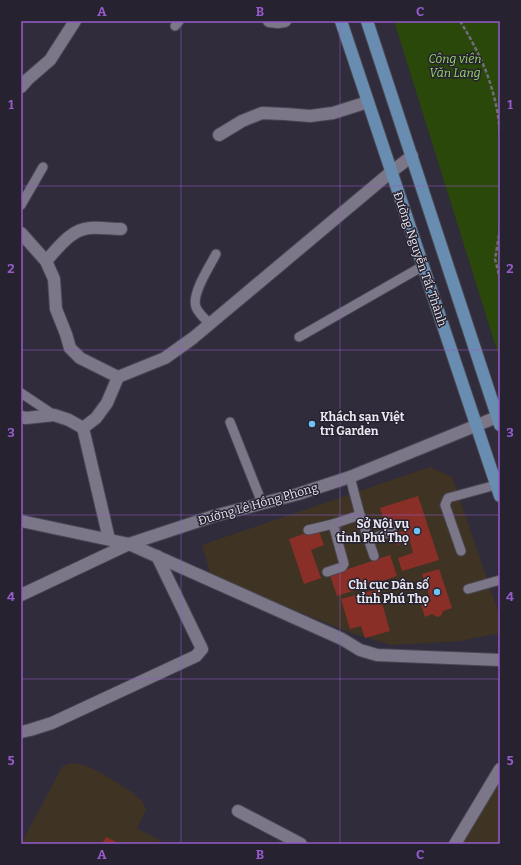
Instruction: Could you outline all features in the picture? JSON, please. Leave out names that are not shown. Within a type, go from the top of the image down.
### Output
[{"type":"main road","name":"Đường Nguyễn Tất Thành","points":[[341,21],[498,490]]},
{"type":"main road","name":"Đường Nguyễn Tất Thành","points":[[367,21],[499,421]]},
{"type":"street","points":[[21,87],[50,60],[75,21]]},
{"type":"street","points":[[269,21],[285,21]]},
{"type":"street","points":[[219,135],[242,121],[262,113],[310,116],[333,113],[368,102]]},
{"type":"street","points":[[83,428],[96,418],[107,403],[118,377],[165,358],[193,338],[412,156]]},
{"type":"street","points":[[46,261],[75,232],[88,228],[121,229]]},
{"type":"street","points":[[21,233],[46,261],[54,279],[56,309],[70,348],[80,358],[118,377]]},
{"type":"street","points":[[21,417],[26,418],[54,415],[83,428],[109,539]]},
{"type":"street","name":"Đường Lê Hồng Phong","points":[[21,595],[129,544],[214,516],[298,494],[350,477],[476,425],[499,421]]},
{"type":"street","points":[[21,521],[129,544],[342,639],[360,650],[377,655],[500,660]]},
{"type":"street","points":[[21,732],[52,723],[196,656],[202,649],[157,556]]},
{"type":"street","points":[[455,844],[500,769]]},
{"type":"street","points":[[238,811],[297,843]]},
{"type":"lane","points":[[21,205],[43,167]]},
{"type":"lane","points":[[210,324],[196,308],[194,301],[196,292],[216,254]]},
{"type":"lane","points":[[299,337],[422,266]]},
{"type":"lane","points":[[21,393],[54,415]]},
{"type":"lane","points":[[230,422],[262,503]]},
{"type":"lane","points":[[350,477],[360,515],[374,556]]},
{"type":"lane","points":[[461,551],[445,505],[448,498],[498,490]]},
{"type":"lane","points":[[308,530],[360,515]]},
{"type":"lane","points":[[327,572],[342,567],[344,564],[333,524]]},
{"type":"lane","points":[[369,540],[392,531]]},
{"type":"lane","points":[[468,589],[500,580]]},
{"type":"path","points":[[460,21],[482,61],[498,112],[500,133]]},
{"type":"path","points":[[500,229],[495,259],[500,279]]},
{"type":"shaded area","points":[[430,467],[452,477],[500,617],[500,633],[460,641],[391,645],[349,632],[211,576],[202,545]]},
{"type":"shaded area","points":[[75,763],[89,767],[103,774],[130,791],[141,800],[146,810],[137,828],[166,844],[21,844],[62,767]]},
{"type":"shaded area","points":[[500,780],[500,844],[462,844]]},
{"type":"green space","name":"Công viên Văn Lang","points":[[394,21],[497,21],[500,25],[500,360]]},
{"type":"building","points":[[418,496],[439,560],[402,571],[398,558],[413,553],[410,541],[397,545],[394,534],[405,530],[402,521],[386,526],[380,508]]},
{"type":"building","points":[[318,529],[324,545],[311,550],[321,578],[304,584],[289,539]]},
{"type":"building","points":[[390,555],[397,576],[337,596],[330,575]]},
{"type":"building","points":[[439,569],[452,608],[443,611],[440,616],[437,617],[432,614],[425,617],[421,605],[431,601],[422,574]]},
{"type":"building","points":[[378,589],[390,631],[365,638],[361,626],[350,629],[341,599]]},
{"type":"building","points":[[106,837],[120,844],[102,844]]},
{"type":"place","name":"Khách sạn Việt trì Garden","points":[[312,424]]},
{"type":"place","name":"Sở Nội vụ tỉnh Phú Thọ","points":[[417,531]]},
{"type":"place","name":"Chi cục Dân số tỉnh Phú Thọ","points":[[437,592]]}]
